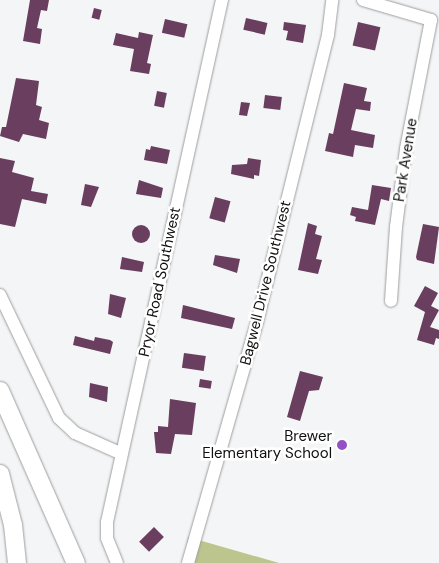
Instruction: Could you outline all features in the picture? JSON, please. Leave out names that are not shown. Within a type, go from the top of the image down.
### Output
[{"type":"highway","points":[[0,391],[62,525],[75,563]]},
{"type":"highway","points":[[0,474],[12,525],[17,563]]},
{"type":"street","name":"Pryor Road Southwest","points":[[117,563],[107,538],[107,522],[222,0]]},
{"type":"street","name":"Bagwell Drive Southwest","points":[[188,563],[257,322],[328,35],[332,0]]},
{"type":"street","name":"Park Avenue","points":[[363,0],[431,20],[406,149],[396,227],[391,301]]},
{"type":"street","points":[[0,295],[58,418],[75,433],[122,454]]},
{"type":"green space","points":[[188,537],[279,563],[185,563]]},
{"type":"building","points":[[30,0],[49,0],[47,11],[41,10],[37,28],[42,29],[40,44],[23,41]]},
{"type":"building","points":[[94,8],[102,10],[99,20],[92,18]]},
{"type":"building","points":[[246,18],[267,23],[265,35],[243,30]]},
{"type":"building","points":[[165,19],[187,24],[184,38],[162,33]]},
{"type":"building","points":[[284,22],[306,25],[303,43],[286,40],[288,31],[283,30]]},
{"type":"building","points":[[358,22],[380,27],[375,51],[353,45]]},
{"type":"building","points":[[139,32],[153,35],[147,63],[151,64],[149,74],[130,71],[134,49],[113,45],[116,33],[138,38]]},
{"type":"building","points":[[16,78],[39,81],[36,105],[42,107],[39,120],[49,123],[46,139],[23,134],[19,142],[0,136],[2,127],[6,127]]},
{"type":"building","points":[[344,83],[367,88],[364,101],[371,102],[370,111],[356,109],[351,130],[375,135],[373,148],[355,145],[353,157],[325,151],[329,133],[333,134]]},
{"type":"building","points":[[157,91],[167,93],[164,108],[154,106]]},
{"type":"building","points":[[265,95],[282,97],[280,110],[263,108]]},
{"type":"building","points":[[241,102],[250,103],[247,116],[239,115]]},
{"type":"building","points":[[151,146],[170,150],[167,164],[144,160],[146,149],[150,150]]},
{"type":"building","points":[[0,158],[15,161],[12,172],[34,178],[31,191],[48,194],[46,204],[22,199],[15,227],[0,224]]},
{"type":"building","points":[[248,158],[261,160],[259,176],[254,175],[254,179],[231,174],[232,165],[247,164]]},
{"type":"building","points":[[139,180],[163,188],[161,198],[136,194]]},
{"type":"building","points":[[85,184],[99,187],[91,207],[81,205]]},
{"type":"building","points":[[372,185],[391,188],[389,201],[381,199],[375,225],[355,221],[356,217],[350,215],[352,207],[368,210]]},
{"type":"building","points":[[215,197],[230,201],[225,222],[209,218]]},
{"type":"building","points":[[308,223],[317,226],[315,234],[322,236],[316,259],[322,260],[318,274],[298,270]]},
{"type":"building","points":[[423,224],[439,227],[434,264],[417,260],[416,257]]},
{"type":"building","points":[[141,225],[147,228],[150,234],[147,240],[141,243],[135,240],[132,234],[135,228]]},
{"type":"building","points":[[215,255],[240,259],[237,273],[213,265]]},
{"type":"building","points":[[122,257],[144,262],[142,272],[120,269]]},
{"type":"building","points":[[425,286],[438,293],[431,306],[439,310],[430,327],[439,330],[439,339],[436,338],[434,345],[417,340],[425,312],[414,306]]},
{"type":"building","points":[[110,294],[126,298],[121,318],[108,314]]},
{"type":"building","points":[[183,305],[235,318],[232,329],[181,318]]},
{"type":"building","points":[[75,336],[94,341],[95,337],[110,340],[113,342],[110,354],[73,345]]},
{"type":"building","points":[[184,353],[206,356],[204,371],[182,368]]},
{"type":"building","points":[[300,371],[323,377],[319,390],[309,391],[300,421],[287,417]]},
{"type":"building","points":[[200,379],[212,381],[211,389],[199,387]]},
{"type":"building","points":[[90,383],[108,387],[107,402],[89,397]]},
{"type":"building","points":[[170,399],[196,403],[192,435],[175,434],[171,454],[156,453],[154,432],[158,432],[158,426],[168,427]]},
{"type":"building","points":[[154,527],[164,537],[149,552],[139,542]]},
{"type":"place","name":"Brewer Elementary School","points":[[342,445]]}]
